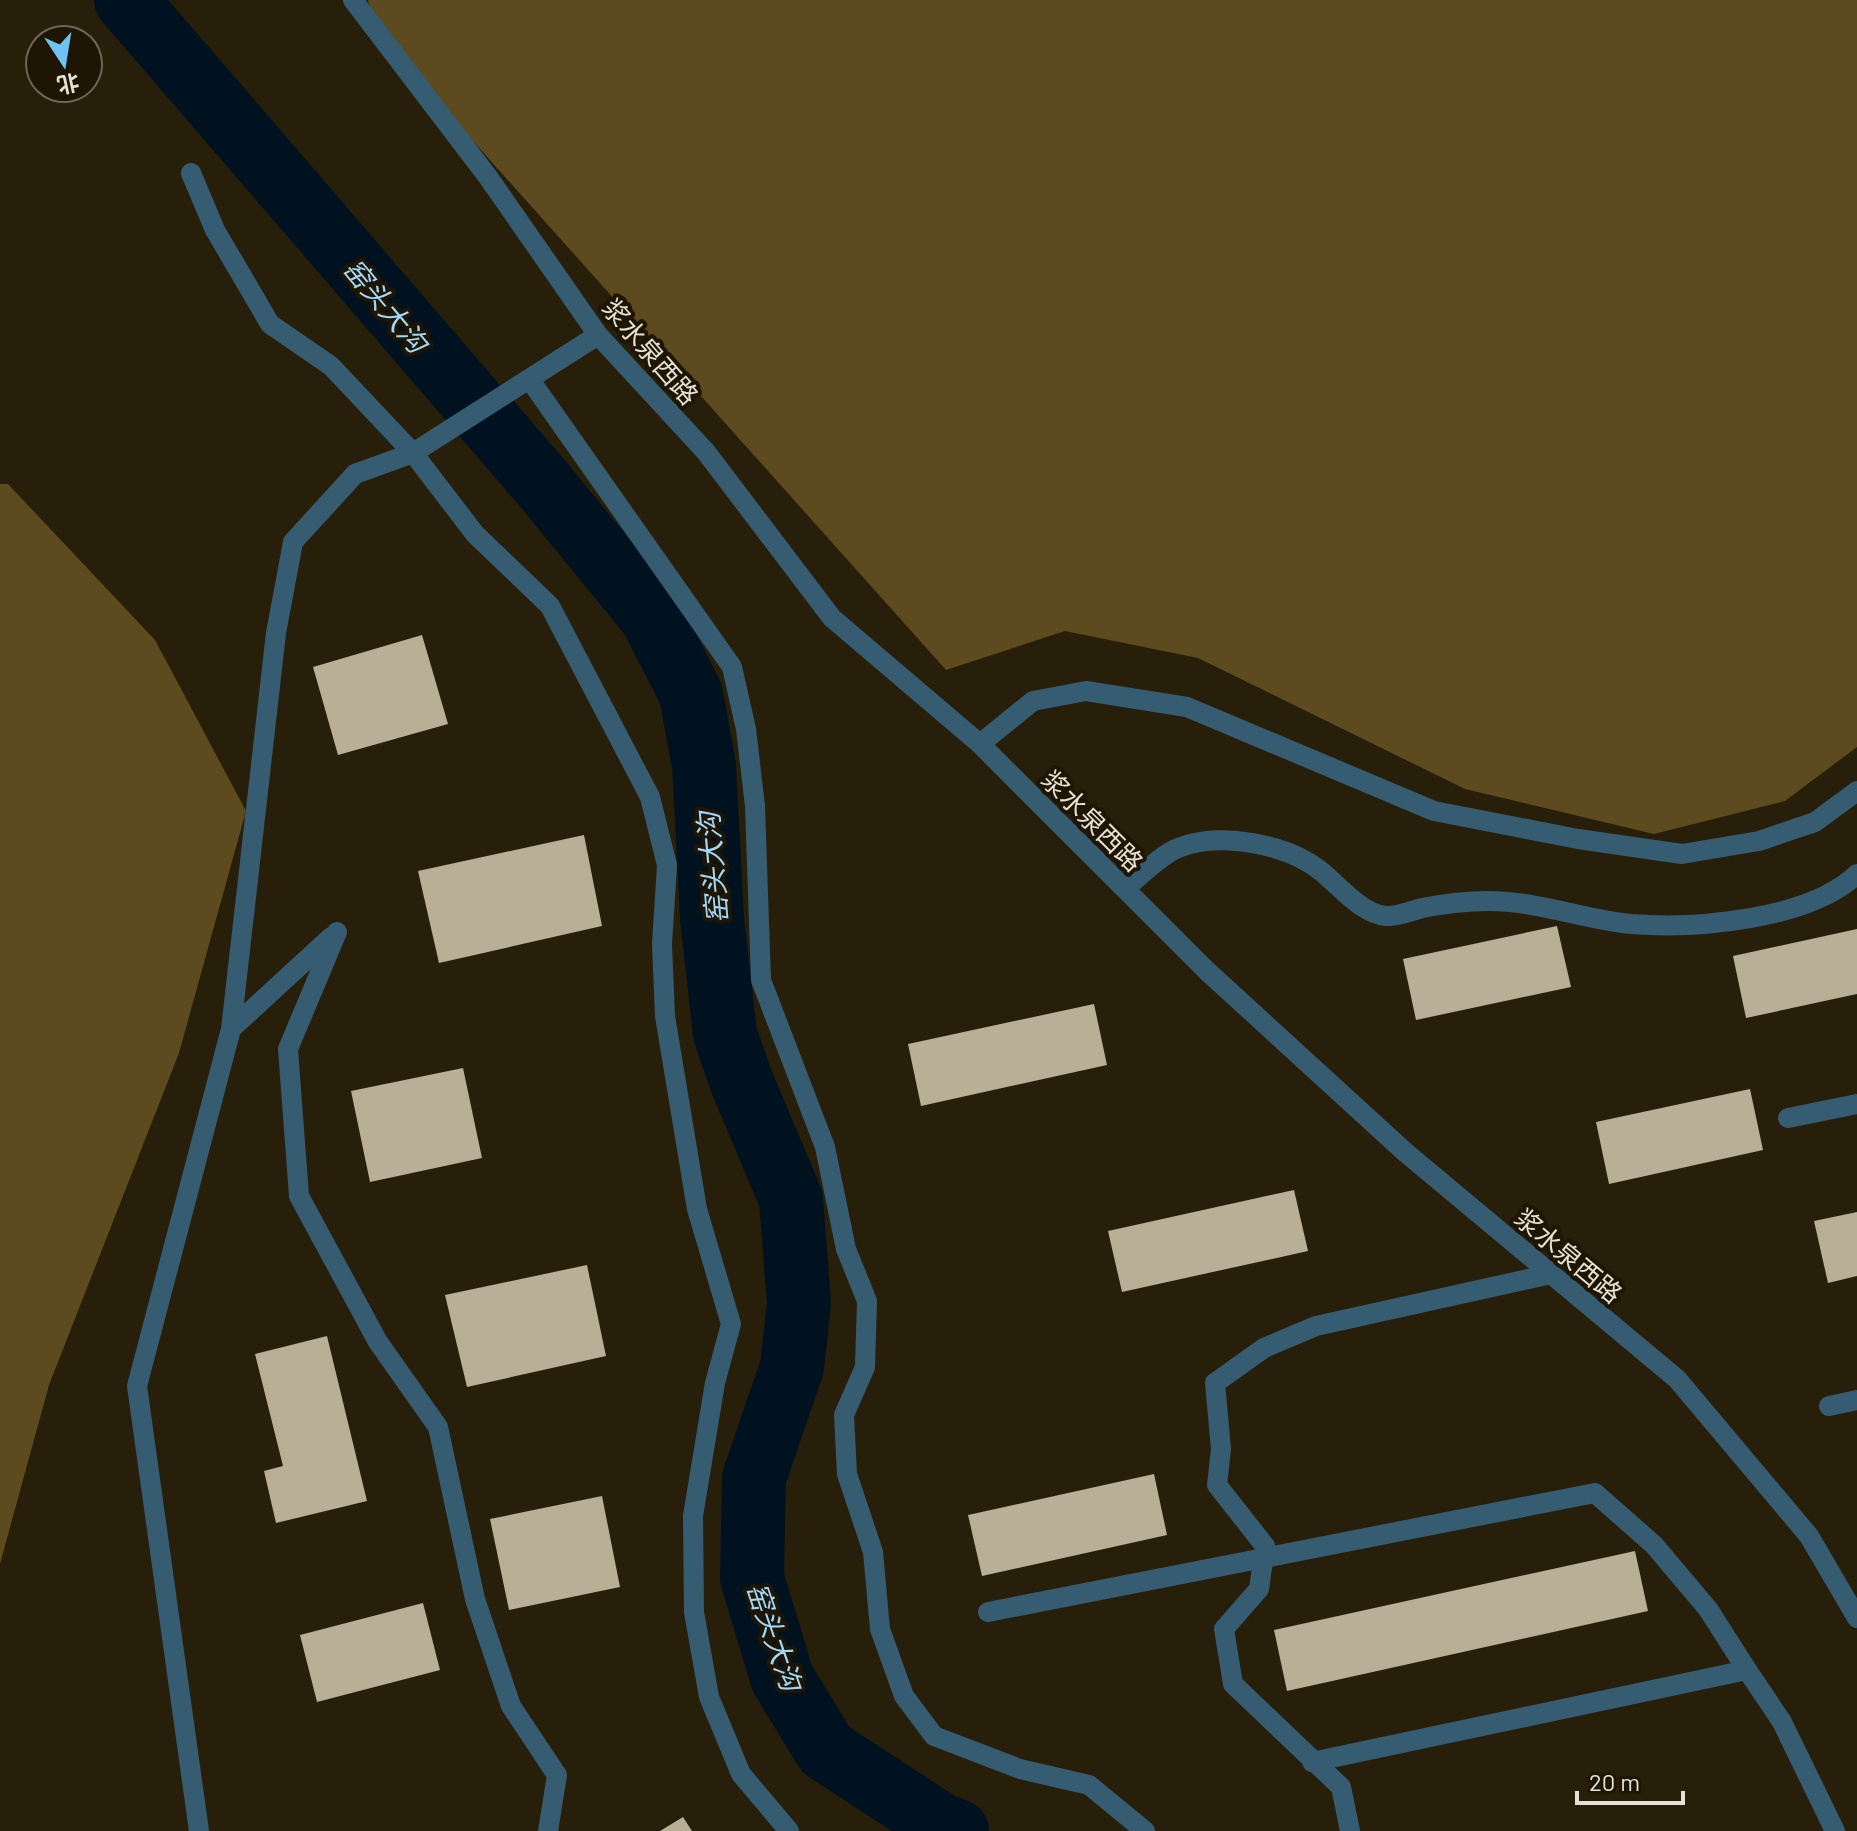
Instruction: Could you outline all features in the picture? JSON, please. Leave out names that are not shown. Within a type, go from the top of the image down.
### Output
[{"type":"street","name":"浆水泉西路","points":[[353,0],[488,177],[598,335],[706,452],[832,618],[980,744],[1207,971],[1405,1152],[1677,1379],[1809,1536],[1857,1618]]},
{"type":"street","points":[[191,173],[215,230],[270,324],[331,366],[413,453],[475,534],[550,606],[650,797],[667,865],[662,944],[665,1016],[697,1209],[731,1324],[715,1383],[693,1516],[694,1612],[709,1697],[741,1774],[789,1831]]},
{"type":"street","points":[[199,1831],[137,1386],[231,1029],[276,633],[293,542],[355,474],[413,453],[598,335]]},
{"type":"street","points":[[530,380],[732,667],[746,729],[755,806],[761,980],[825,1147],[846,1249],[867,1301],[865,1367],[844,1415],[847,1474],[873,1552],[880,1629],[904,1696],[934,1736],[1020,1769],[1089,1785],[1145,1831]]},
{"type":"street","points":[[980,744],[1033,701],[1086,691],[1187,707],[1434,811],[1578,839],[1682,854],[1759,841],[1815,822],[1857,791]]},
{"type":"street","points":[[1125,888],[1177,848],[1223,838],[1274,848],[1320,870],[1343,894],[1385,916],[1440,904],[1488,901],[1544,907],[1630,923],[1711,926],[1788,909],[1846,884],[1857,874]]},
{"type":"street","points":[[231,1029],[337,932],[288,1049],[299,1196],[378,1342],[438,1427],[475,1599],[506,1693],[511,1706],[557,1775],[548,1831]]},
{"type":"street","points":[[1788,1118],[1857,1104]]},
{"type":"street","points":[[1350,1831],[1341,1787],[1233,1684],[1224,1629],[1259,1589],[1265,1546],[1217,1485],[1221,1449],[1215,1383],[1264,1348],[1316,1326],[1551,1274]]},
{"type":"street","points":[[1829,1406],[1857,1400]]},
{"type":"street","points":[[988,1612],[1263,1561],[1595,1493],[1654,1545],[1708,1609],[1782,1722],[1835,1831]]},
{"type":"street","points":[[1312,1762],[1747,1670]]},
{"type":"shaded area","points":[[368,0],[1857,0],[1857,747],[1785,801],[1654,834],[1465,789],[1198,658],[1065,631],[946,670],[379,36]]},
{"type":"shaded area","points":[[0,484],[8,484],[155,640],[246,811],[179,1053],[49,1385],[0,1564]]},
{"type":"building","points":[[422,635],[448,724],[338,755],[313,667]]},
{"type":"building","points":[[584,835],[602,926],[439,963],[418,871]]},
{"type":"building","points":[[1557,926],[1571,987],[1416,1020],[1403,959]]},
{"type":"building","points":[[1857,929],[1857,994],[1746,1018],[1733,956]]},
{"type":"building","points":[[1094,1004],[1107,1065],[921,1106],[908,1044]]},
{"type":"building","points":[[463,1068],[482,1158],[370,1182],[351,1091]]},
{"type":"building","points":[[1750,1089],[1763,1150],[1609,1184],[1596,1122]]},
{"type":"building","points":[[1294,1190],[1308,1251],[1122,1292],[1108,1231]]},
{"type":"building","points":[[1857,1212],[1857,1276],[1828,1283],[1814,1221]]},
{"type":"building","points":[[587,1265],[606,1356],[467,1387],[445,1295]]},
{"type":"building","points":[[327,1336],[367,1501],[276,1523],[264,1471],[283,1466],[255,1354]]},
{"type":"building","points":[[1154,1474],[1167,1535],[982,1576],[968,1515]]},
{"type":"building","points":[[602,1496],[620,1587],[509,1610],[490,1519]]},
{"type":"building","points":[[1635,1551],[1648,1611],[1287,1691],[1274,1630]]},
{"type":"building","points":[[423,1603],[440,1670],[317,1702],[300,1635]]},
{"type":"building","points":[[683,1817],[692,1831],[660,1831]]},
{"type":"waterway","name":"窑头大沟","points":[[126,0],[543,484],[651,616],[691,694],[704,766],[712,918],[725,1034],[742,1083],[791,1199],[799,1303],[792,1367],[754,1478],[752,1578],[782,1678],[826,1750],[941,1825],[957,1831]]}]
